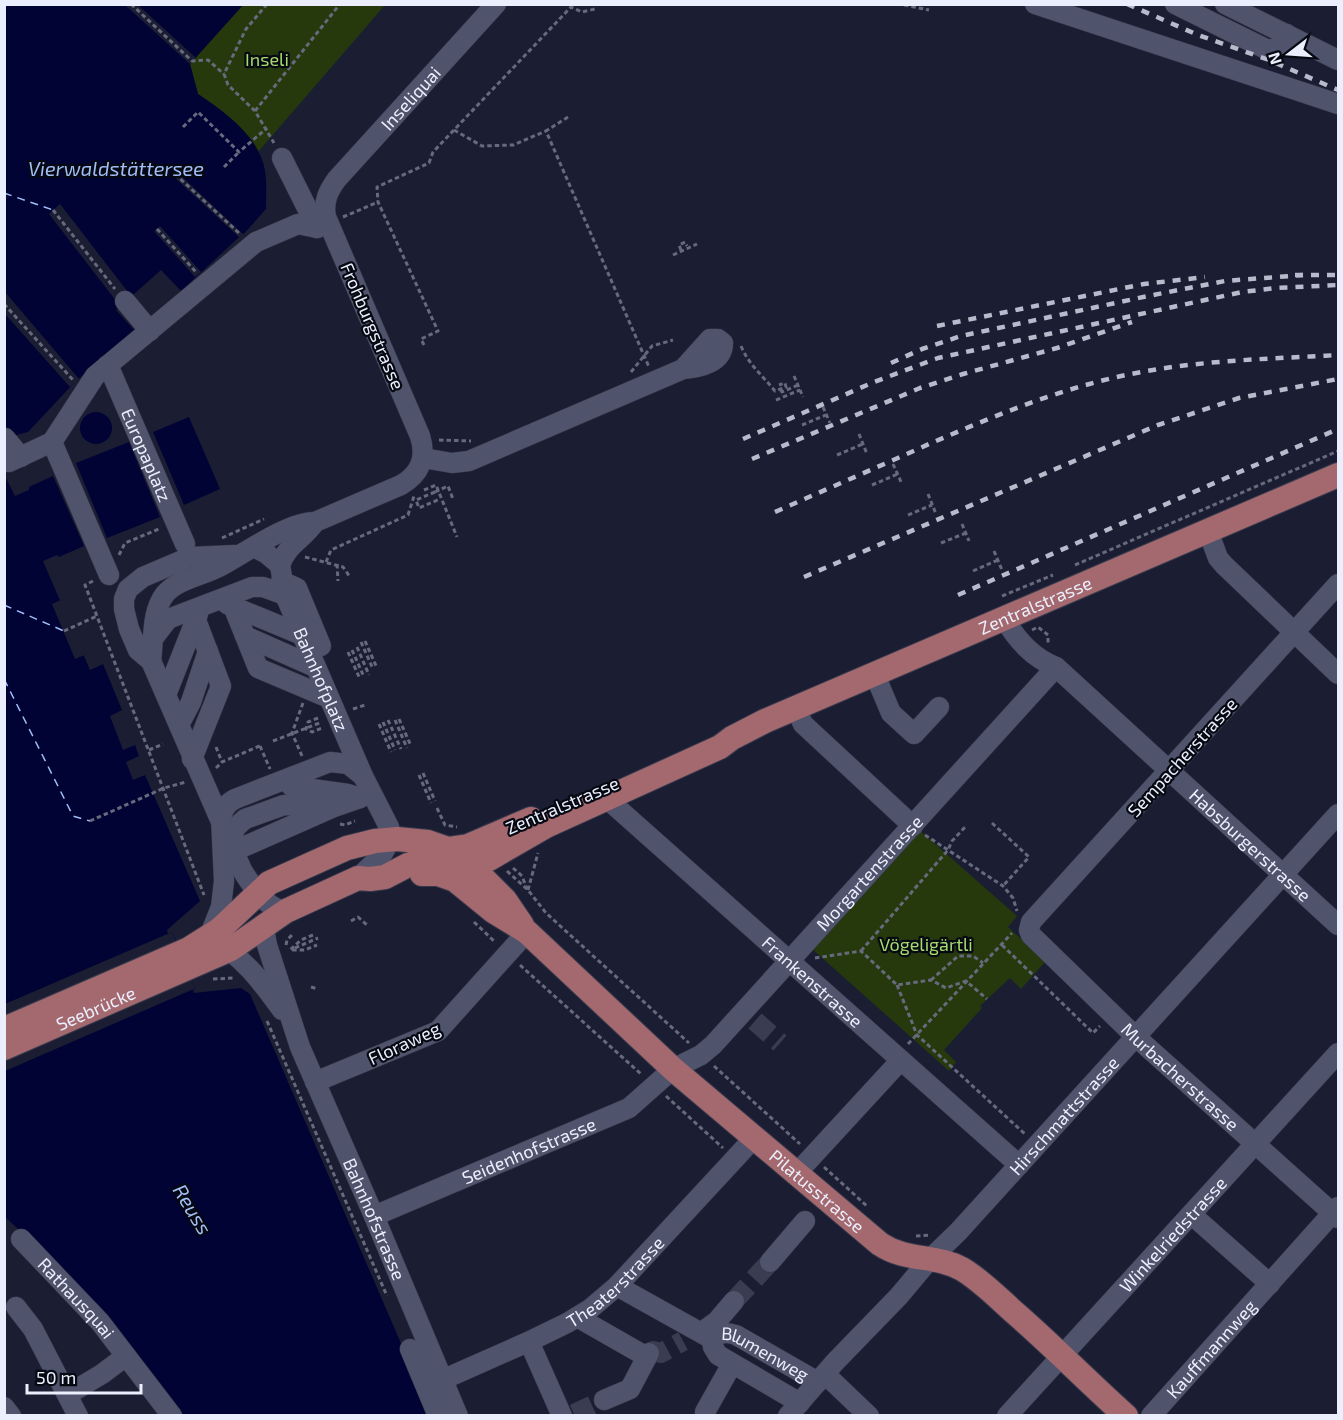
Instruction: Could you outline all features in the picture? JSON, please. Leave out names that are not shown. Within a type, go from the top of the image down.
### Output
[{"type":"main road","name":"Zentralstrasse","points":[[399,871],[423,860],[469,863],[489,860],[529,834],[720,747],[732,738],[796,708],[1338,475]]},
{"type":"main road","name":"Zentralstrasse","points":[[388,839],[415,840],[448,849],[468,846],[717,738],[732,738]]},
{"type":"main road","points":[[191,967],[209,937],[258,892],[275,880],[347,848],[388,839]]},
{"type":"main road","name":"Pilatusstrasse","points":[[448,849],[469,863],[505,900],[526,932]]},
{"type":"main road","name":"Pilatusstrasse","points":[[399,871],[438,874],[455,880],[493,911],[526,932],[673,1068],[884,1247],[895,1253],[948,1263],[970,1275],[1006,1304],[1126,1416]]},
{"type":"main road","points":[[191,967],[231,949],[286,911],[358,878],[385,877],[399,871]]},
{"type":"main road","name":"Seebrücke","points":[[4,1029],[191,967]]},
{"type":"main road","name":"Seebrücke","points":[[4,1048],[191,967]]},
{"type":"street","name":"Inseliquai","points":[[328,194],[349,165],[496,4]]},
{"type":"street","points":[[1035,4],[1338,104]]},
{"type":"street","points":[[1175,4],[1266,49],[1275,50],[1282,44],[1287,34]]},
{"type":"street","points":[[1225,4],[1338,60]]},
{"type":"street","points":[[5,438],[15,460],[52,442],[80,388],[150,332],[202,279],[246,242],[256,242],[298,224],[317,228],[298,181],[282,158]]},
{"type":"street","name":"Frohburgstrasse","points":[[328,194],[326,217],[420,436],[423,458]]},
{"type":"street","points":[[125,301],[150,332]]},
{"type":"street","name":"Europaplatz","points":[[108,364],[184,544]]},
{"type":"street","points":[[165,694],[154,636],[156,615],[167,592],[178,585],[306,522],[315,522],[409,480],[419,469],[423,458],[453,463],[474,459],[652,377],[683,369]]},
{"type":"street","points":[[52,442],[109,574]]},
{"type":"street","points":[[282,580],[285,552],[308,533],[315,522]]},
{"type":"street","points":[[1208,531],[1218,558],[1224,565],[1338,674]]},
{"type":"street","name":"Bahnhofplatz","points":[[254,547],[267,554],[282,580],[312,659],[363,776],[367,799],[386,817],[389,827],[388,839]]},
{"type":"street","points":[[236,555],[190,557],[143,577],[128,589],[124,599],[124,609],[138,650],[194,746],[223,828],[242,870],[258,892],[275,909],[286,911]]},
{"type":"street","points":[[154,636],[168,620],[219,621],[312,659],[336,682],[297,588],[282,580],[263,587],[252,587],[219,621],[165,694]]},
{"type":"street","name":"Sempacherstrasse","points":[[1023,929],[1170,771],[1338,584]]},
{"type":"street","name":"Habsburgerstrasse","points":[[1005,620],[1018,641],[1044,662],[1056,667],[1338,925]]},
{"type":"street","points":[[165,694],[190,702],[219,621]]},
{"type":"street","points":[[219,621],[258,668],[312,659]]},
{"type":"street","points":[[219,621],[312,659]]},
{"type":"street","points":[[194,746],[215,670],[219,621]]},
{"type":"street","name":"Morgartenstrasse","points":[[673,1068],[701,1055],[713,1045],[1056,667]]},
{"type":"street","points":[[875,675],[891,713],[915,734],[939,707]]},
{"type":"street","points":[[796,708],[803,724],[913,826]]},
{"type":"street","points":[[231,949],[209,937],[220,907],[224,881],[221,817],[227,803],[330,762],[348,764],[363,776]]},
{"type":"street","points":[[223,828],[236,810],[261,799],[282,783],[323,775],[363,776]]},
{"type":"street","points":[[282,783],[367,799]]},
{"type":"street","name":"Frankenstrasse","points":[[609,796],[615,806],[1019,1166]]},
{"type":"street","points":[[261,799],[367,799]]},
{"type":"street","points":[[234,851],[334,807],[367,799]]},
{"type":"street","points":[[234,851],[242,836],[250,830],[314,806],[334,807]]},
{"type":"street","name":"Hirschmattstrasse","points":[[808,1393],[930,1259],[1019,1166],[1338,814]]},
{"type":"street","points":[[358,878],[382,855],[388,839]]},
{"type":"street","name":"Bahnhofstrasse","points":[[264,928],[291,1023],[458,1416]]},
{"type":"street","name":"Murbacherstrasse","points":[[1023,929],[1136,1037],[1255,1144],[1337,1213]]},
{"type":"street","name":"Floraweg","points":[[315,1082],[438,1031],[526,932]]},
{"type":"street","name":"Bahnhofstrasse","points":[[231,949],[260,979],[291,1023]]},
{"type":"street","name":"Winkelriedstrasse","points":[[1007,1416],[1255,1144],[1293,1115],[1338,1053]]},
{"type":"street","points":[[796,1174],[899,1058]]},
{"type":"street","name":"Seidenhofstrasse","points":[[374,1216],[629,1108],[673,1068]]},
{"type":"street","name":"Theaterstrasse","points":[[442,1380],[530,1341],[590,1309],[617,1286],[754,1138]]},
{"type":"street","name":"Kauffmannweg","points":[[1151,1416],[1337,1213]]},
{"type":"street","name":"Kauffmannweg","points":[[1192,1215],[1270,1284]]},
{"type":"street","points":[[770,1262],[805,1221]]},
{"type":"street","name":"Rathausquai","points":[[21,1239],[100,1322],[172,1416]]},
{"type":"street","name":"Blumenweg","points":[[617,1286],[699,1336],[713,1347],[718,1355],[733,1356],[808,1393]]},
{"type":"street","points":[[699,1336],[717,1322],[734,1301]]},
{"type":"street","points":[[16,1307],[33,1329],[76,1414]]},
{"type":"street","points":[[577,1317],[648,1355],[630,1389],[604,1400]]},
{"type":"street","name":"Blumenweg","points":[[699,1336],[726,1332],[736,1335],[808,1393]]},
{"type":"street","points":[[531,1346],[568,1415]]},
{"type":"street","points":[[410,1349],[438,1416]]},
{"type":"street","points":[[72,1392],[126,1356]]},
{"type":"street","points":[[705,1412],[733,1356]]},
{"type":"street","points":[[808,1393],[869,1416]]},
{"type":"street","points":[[4,1407],[11,1416]]},
{"type":"path","points":[[130,4],[192,61],[208,60],[224,74],[228,85],[255,111],[267,128],[282,158]]},
{"type":"path","points":[[224,74],[246,29],[267,4]]},
{"type":"path","points":[[255,111],[340,4]]},
{"type":"path","points":[[904,5],[929,10]]},
{"type":"path","points":[[424,345],[421,339],[438,331],[378,202],[377,187],[429,163],[433,152],[571,7],[582,12],[595,9]]},
{"type":"path","points":[[183,127],[198,111],[239,152]]},
{"type":"path","points":[[454,130],[482,146],[513,145],[546,131],[568,117]]},
{"type":"path","points":[[224,167],[267,128]]},
{"type":"path","points":[[546,131],[652,377]]},
{"type":"path","points":[[175,174],[246,242]]},
{"type":"path","points":[[341,218],[378,202]]},
{"type":"path","points":[[53,210],[125,301]]},
{"type":"path","points":[[157,229],[202,279]]},
{"type":"path","points":[[682,250],[679,245],[685,242],[687,246],[679,250],[672,254],[682,250],[697,244]]},
{"type":"path","points":[[4,304],[80,388]]},
{"type":"path","points":[[641,359],[652,346],[673,340]]},
{"type":"path","points":[[794,376],[803,398]]},
{"type":"path","points":[[775,391],[780,389],[786,387],[785,383],[779,385],[782,392],[798,385]]},
{"type":"path","points":[[776,400],[800,390]]},
{"type":"path","points":[[823,407],[830,423]]},
{"type":"path","points":[[802,425],[826,415]]},
{"type":"path","points":[[859,434],[867,454]]},
{"type":"path","points":[[837,455],[863,444]]},
{"type":"path","points":[[1068,568],[1338,451]]},
{"type":"path","points":[[893,464],[902,484]]},
{"type":"path","points":[[872,485],[898,474]]},
{"type":"path","points":[[327,562],[331,550],[408,515],[414,494],[436,485],[439,499],[457,537]]},
{"type":"path","points":[[439,499],[419,508],[416,500],[448,486],[453,499]]},
{"type":"path","points":[[928,494],[936,514]]},
{"type":"path","points":[[908,515],[932,505]]},
{"type":"path","points":[[236,531],[264,519]]},
{"type":"path","points":[[962,524],[969,541]]},
{"type":"path","points":[[184,544],[166,526],[125,543],[109,574],[85,585],[206,900]]},
{"type":"path","points":[[941,543],[966,533]]},
{"type":"path","points":[[994,551],[1002,570]]},
{"type":"path","points":[[297,554],[337,564],[343,567],[350,577]]},
{"type":"path","points":[[973,571],[998,560]]},
{"type":"path","points":[[337,564],[338,580]]},
{"type":"path","points":[[1002,596],[1058,573]]},
{"type":"path","points":[[64,631],[97,616]]},
{"type":"path","points":[[363,641],[375,669]]},
{"type":"path","points":[[357,647],[369,675]]},
{"type":"path","points":[[350,651],[362,678]]},
{"type":"path","points":[[292,733],[304,700]]},
{"type":"path","points":[[346,712],[365,705]]},
{"type":"path","points":[[306,729],[308,722],[318,718]]},
{"type":"path","points":[[388,720],[401,749]]},
{"type":"path","points":[[397,720],[409,747]]},
{"type":"path","points":[[273,741],[324,721]]},
{"type":"path","points":[[381,723],[393,751]]},
{"type":"path","points":[[306,729],[312,732],[322,728]]},
{"type":"path","points":[[149,750],[163,744]]},
{"type":"path","points":[[211,772],[222,762],[261,746],[282,783]]},
{"type":"path","points":[[421,774],[433,802]]},
{"type":"path","points":[[90,820],[164,788],[187,782]]},
{"type":"path","points":[[437,808],[445,825],[458,827]]},
{"type":"path","points":[[345,825],[356,821]]},
{"type":"path","points":[[992,823],[1029,857],[1004,886]]},
{"type":"path","points":[[790,961],[861,951],[948,850],[952,841],[966,825]]},
{"type":"path","points":[[899,1058],[966,981],[1002,945],[1023,929],[1013,898],[1004,886],[913,826]]},
{"type":"path","points":[[513,868],[522,876],[528,890]]},
{"type":"path","points":[[507,871],[528,890],[546,913],[692,1046]]},
{"type":"path","points":[[514,885],[528,890]]},
{"type":"path","points":[[466,915],[649,1081]]},
{"type":"path","points":[[351,921],[358,917],[367,926]]},
{"type":"path","points":[[292,935],[285,946],[286,950],[305,950],[317,945]]},
{"type":"path","points":[[290,950],[301,940],[312,935]]},
{"type":"path","points":[[290,950],[318,938]]},
{"type":"path","points":[[1002,945],[1093,1033],[1112,1014]]},
{"type":"path","points":[[861,951],[897,985],[917,1035],[1037,1145]]},
{"type":"path","points":[[897,985],[931,980],[958,956],[973,957],[984,963]]},
{"type":"path","points":[[191,967],[239,979]]},
{"type":"path","points":[[931,980],[946,988],[966,981]]},
{"type":"path","points":[[966,981],[987,999]]},
{"type":"path","points":[[311,987],[318,988]]},
{"type":"path","points":[[264,1013],[391,1306]]},
{"type":"path","points":[[660,1091],[728,1152]]},
{"type":"green space","name":"Inseli","points":[[243,5],[385,5],[258,152],[239,127],[198,94],[190,64]]},
{"type":"green space","name":"Vögeligärtli","points":[[917,828],[1017,916],[1008,927],[1046,961],[1021,989],[1010,978],[980,1006],[982,1008],[944,1050],[956,1062],[949,1071],[811,948]]},
{"type":"water","name":"Vierwaldstättersee","points":[[5,5],[243,5],[190,64],[198,94],[230,117],[249,136],[256,147],[265,171],[266,209],[244,234],[181,291],[161,270],[116,310],[135,331],[75,382],[28,432],[5,438]]},
{"type":"water","points":[[96,412],[108,416],[112,428],[108,440],[96,444],[84,440],[80,428],[84,416]]},
{"type":"water","points":[[189,417],[220,489],[184,505],[153,432]]},
{"type":"water","points":[[129,442],[160,517],[107,538],[76,463]]},
{"type":"water","name":"Reuss","points":[[4,474],[15,496],[53,476],[84,546],[43,561],[90,670],[103,664],[122,710],[110,716],[123,750],[135,745],[139,756],[126,762],[133,780],[145,775],[200,901],[167,930],[168,934],[172,932],[175,938],[196,988],[193,990],[194,993],[241,988],[250,994],[432,1415],[183,1415],[162,1388],[25,1235],[5,1217]]},
{"type":"pier","points":[[125,5],[138,5],[196,58],[190,64]]},
{"type":"pier","points":[[176,171],[245,235],[240,238],[172,175]]},
{"type":"pier","points":[[60,204],[131,296],[120,306],[49,214]]},
{"type":"pier","points":[[160,226],[201,272],[195,277],[154,231]]},
{"type":"pier","points":[[5,292],[79,379],[70,387],[5,314]]},
{"type":"pier","points":[[63,599],[87,654],[75,659],[52,604]]},
{"type":"pier","points":[[172,932],[196,988],[5,1071],[5,1004]]},
{"type":"ferry route","points":[[4,193],[53,210]]},
{"type":"ferry route","points":[[4,605],[64,631]]},
{"type":"ferry route","points":[[4,679],[73,816],[90,821]]},
{"type":"tunnel","points":[[755,1021],[780,1043]]},
{"type":"tunnel","points":[[734,1301],[770,1262]]},
{"type":"tunnel","points":[[649,1353],[653,1351],[661,1353],[683,1341]]},
{"type":"tunnel","points":[[574,1414],[604,1400]]},
{"type":"railway","points":[[1127,4],[1198,35],[1269,60],[1338,90]]},
{"type":"railway","points":[[1295,275],[1338,275]]},
{"type":"railway","points":[[891,363],[922,349],[961,336],[1148,296],[1225,281],[1303,275]]},
{"type":"railway","points":[[937,326],[1144,284],[1205,277]]},
{"type":"railway","points":[[743,439],[874,382],[938,358],[1242,292],[1338,285]]},
{"type":"railway","points":[[752,459],[920,388],[1057,348],[1132,322]]},
{"type":"railway","points":[[775,512],[978,423],[1079,387],[1157,369],[1234,361],[1338,355]]},
{"type":"railway","points":[[804,577],[1158,425],[1239,398],[1338,379]]},
{"type":"railway","points":[[958,595],[1338,429]]}]
